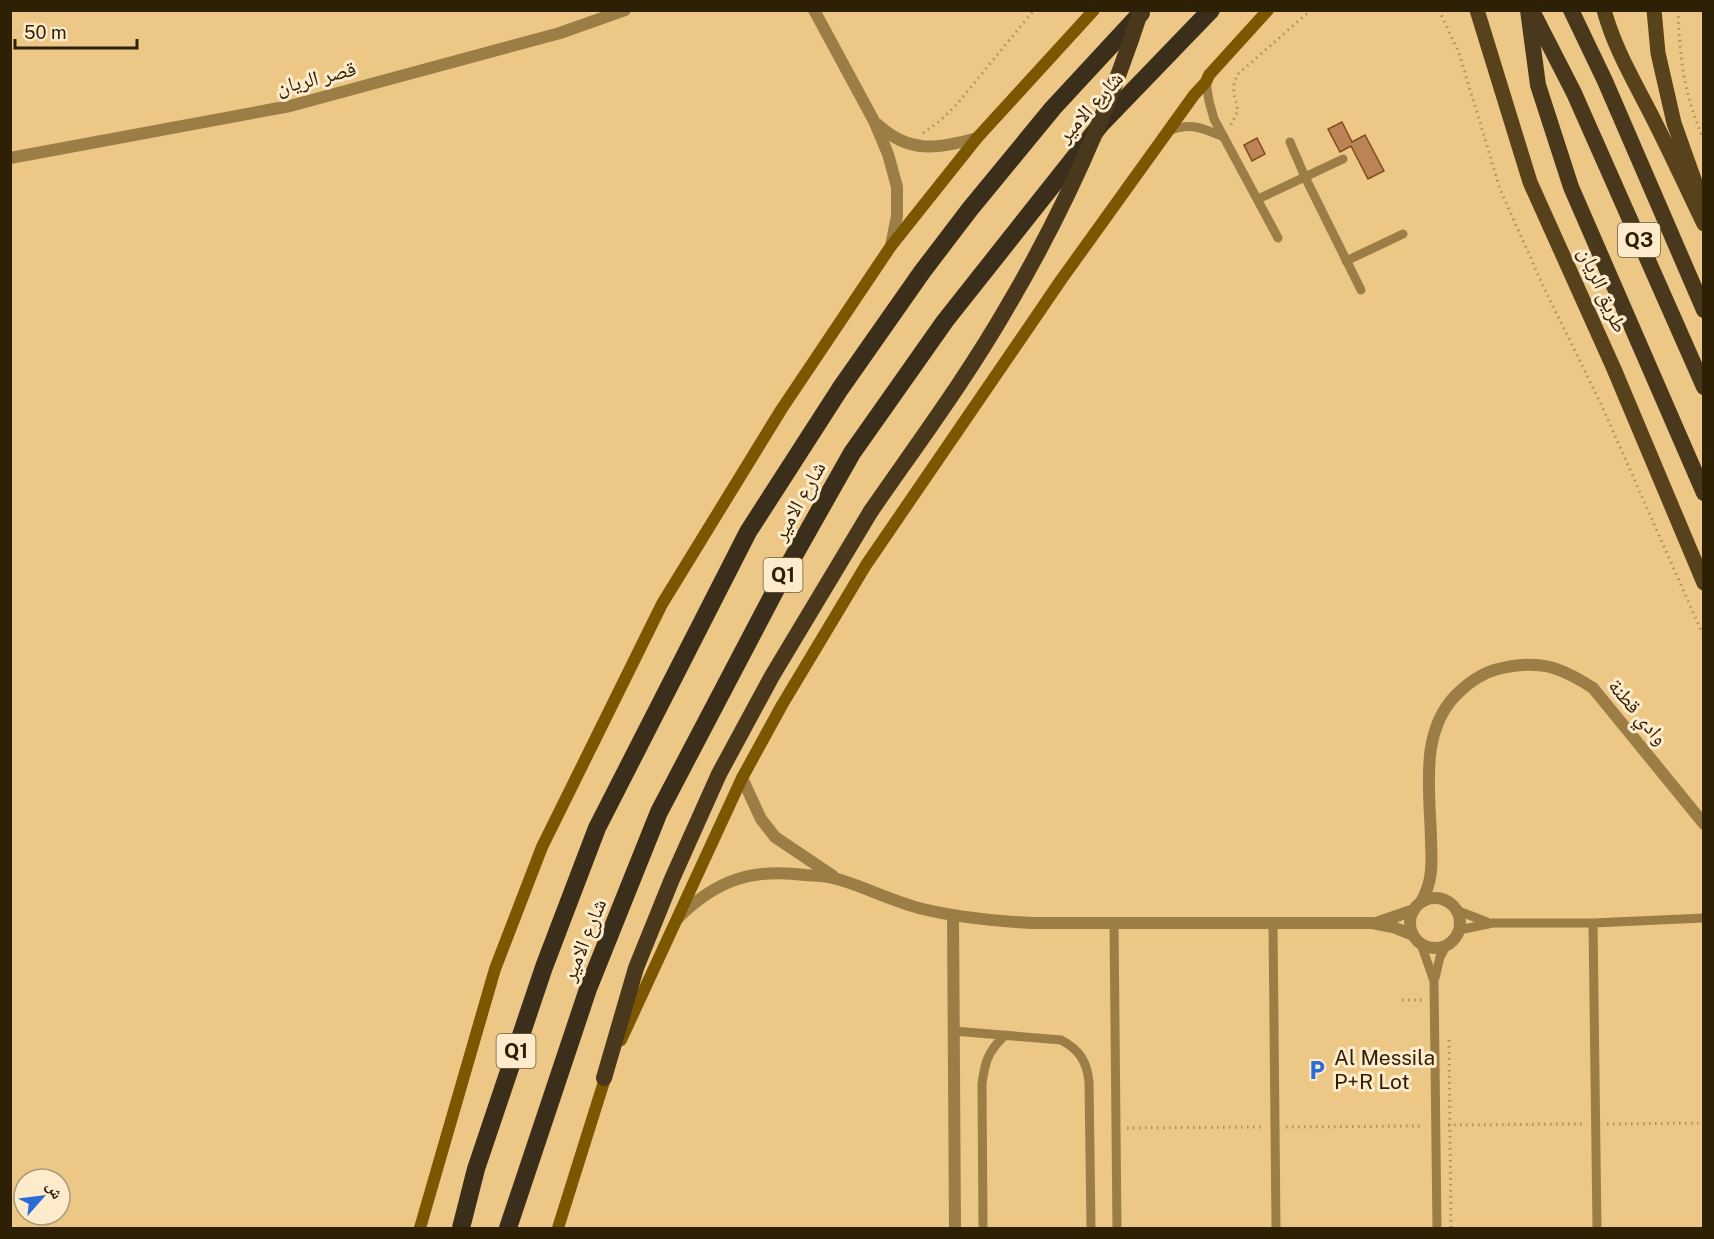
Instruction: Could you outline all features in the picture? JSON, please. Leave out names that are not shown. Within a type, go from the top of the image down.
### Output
[{"type":"highway","points":[[604,1078],[636,968],[672,879],[719,774],[772,676],[871,511],[944,405],[1015,294],[1084,158],[1115,84],[1142,10]]},
{"type":"highway","name":"شارع الامير","points":[[461,1228],[476,1169],[544,967],[597,828],[748,532],[840,389],[969,209],[1053,108],[1142,10]]},
{"type":"highway","name":"شارع الامير","points":[[508,1228],[588,989],[659,812],[782,578],[852,453],[945,321],[1101,124],[1211,10]]},
{"type":"highway","points":[[1530,10],[1538,85],[1571,187],[1704,493]]},
{"type":"highway","name":"Q3","points":[[1530,10],[1574,93],[1704,387]]},
{"type":"highway","name":"Q3","points":[[1571,10],[1605,81],[1704,310]]},
{"type":"main road","points":[[420,1228],[495,969],[542,847],[662,604],[780,410],[891,246],[977,138],[1094,10]]},
{"type":"main road","points":[[558,1228],[604,1078],[742,778],[782,705],[866,565],[1061,280],[1209,75],[1268,10]]},
{"type":"main road","points":[[1465,10],[1488,43]]},
{"type":"main road","name":"طريق الريان","points":[[1477,10],[1530,182],[1614,369],[1704,583]]},
{"type":"main road","points":[[1604,10],[1610,32],[1626,68],[1644,99],[1704,224]]},
{"type":"main road","points":[[1654,10],[1658,53],[1674,123],[1704,207]]},
{"type":"street","name":"قصر الريان","points":[[10,158],[291,106],[560,33],[625,10]]},
{"type":"street","points":[[813,13],[874,121],[888,154],[897,187],[897,216],[891,246]]},
{"type":"street","points":[[874,121],[903,143],[919,146],[953,145],[977,138]]},
{"type":"street","name":"وادي قطنة","points":[[1417,906],[1429,886],[1432,868],[1429,775],[1430,744],[1435,726],[1449,703],[1467,684],[1490,670],[1517,664],[1544,664],[1570,673],[1593,688],[1704,824]]},
{"type":"street","points":[[742,778],[760,819],[775,837],[836,879]]},
{"type":"street","name":"وادي قطنة","points":[[1432,868],[1445,900]]},
{"type":"street","points":[[677,919],[704,895],[735,878],[781,871],[836,879],[921,909],[986,920],[1032,923],[1372,923],[1393,927],[1434,948],[1452,941],[1459,930],[1459,917],[1456,910],[1445,900],[1428,898],[1394,918],[1372,923]]},
{"type":"street","points":[[1417,906],[1411,916],[1410,926],[1417,939]]},
{"type":"street","points":[[953,916],[955,1228]]},
{"type":"lane","points":[[1206,82],[1214,119],[1278,238]]},
{"type":"lane","points":[[1168,131],[1185,125],[1201,128],[1224,137]]},
{"type":"lane","points":[[1290,142],[1361,290]]},
{"type":"lane","points":[[1257,199],[1343,159]]},
{"type":"lane","points":[[1347,261],[1403,234]]},
{"type":"lane","points":[[1456,910],[1492,923]]},
{"type":"lane","points":[[1459,930],[1492,923],[1593,923],[1704,918]]},
{"type":"lane","points":[[1114,923],[1117,1228]]},
{"type":"lane","points":[[1593,923],[1597,1228]]},
{"type":"lane","points":[[1273,924],[1276,1228]]},
{"type":"lane","points":[[1417,939],[1434,981]]},
{"type":"lane","points":[[1437,1228],[1434,981],[1440,957],[1447,944]]},
{"type":"lane","points":[[954,1031],[1061,1040],[1073,1046],[1082,1056],[1088,1069],[1089,1082],[1091,1228]]},
{"type":"lane","points":[[983,1228],[982,1084],[985,1065],[991,1049],[1004,1036]]},
{"type":"path","points":[[903,143],[940,121],[1034,10]]},
{"type":"path","points":[[1224,137],[1238,115],[1233,93],[1233,82],[1238,74],[1311,10]]},
{"type":"path","points":[[1439,10],[1459,52],[1500,189],[1544,288],[1601,404],[1704,637]]},
{"type":"path","points":[[1678,10],[1680,60],[1685,88],[1704,141]]},
{"type":"path","points":[[1449,1032],[1451,1228]]},
{"type":"path","points":[[1116,1128],[1704,1124]]},
{"type":"building","points":[[1342,122],[1352,142],[1365,135],[1384,171],[1368,179],[1351,146],[1340,152],[1328,129]]},
{"type":"building","points":[[1257,138],[1265,154],[1252,161],[1244,145]]},
{"type":"place","name":"Al Messila P+R Lot","points":[[1317,1070]]}]
